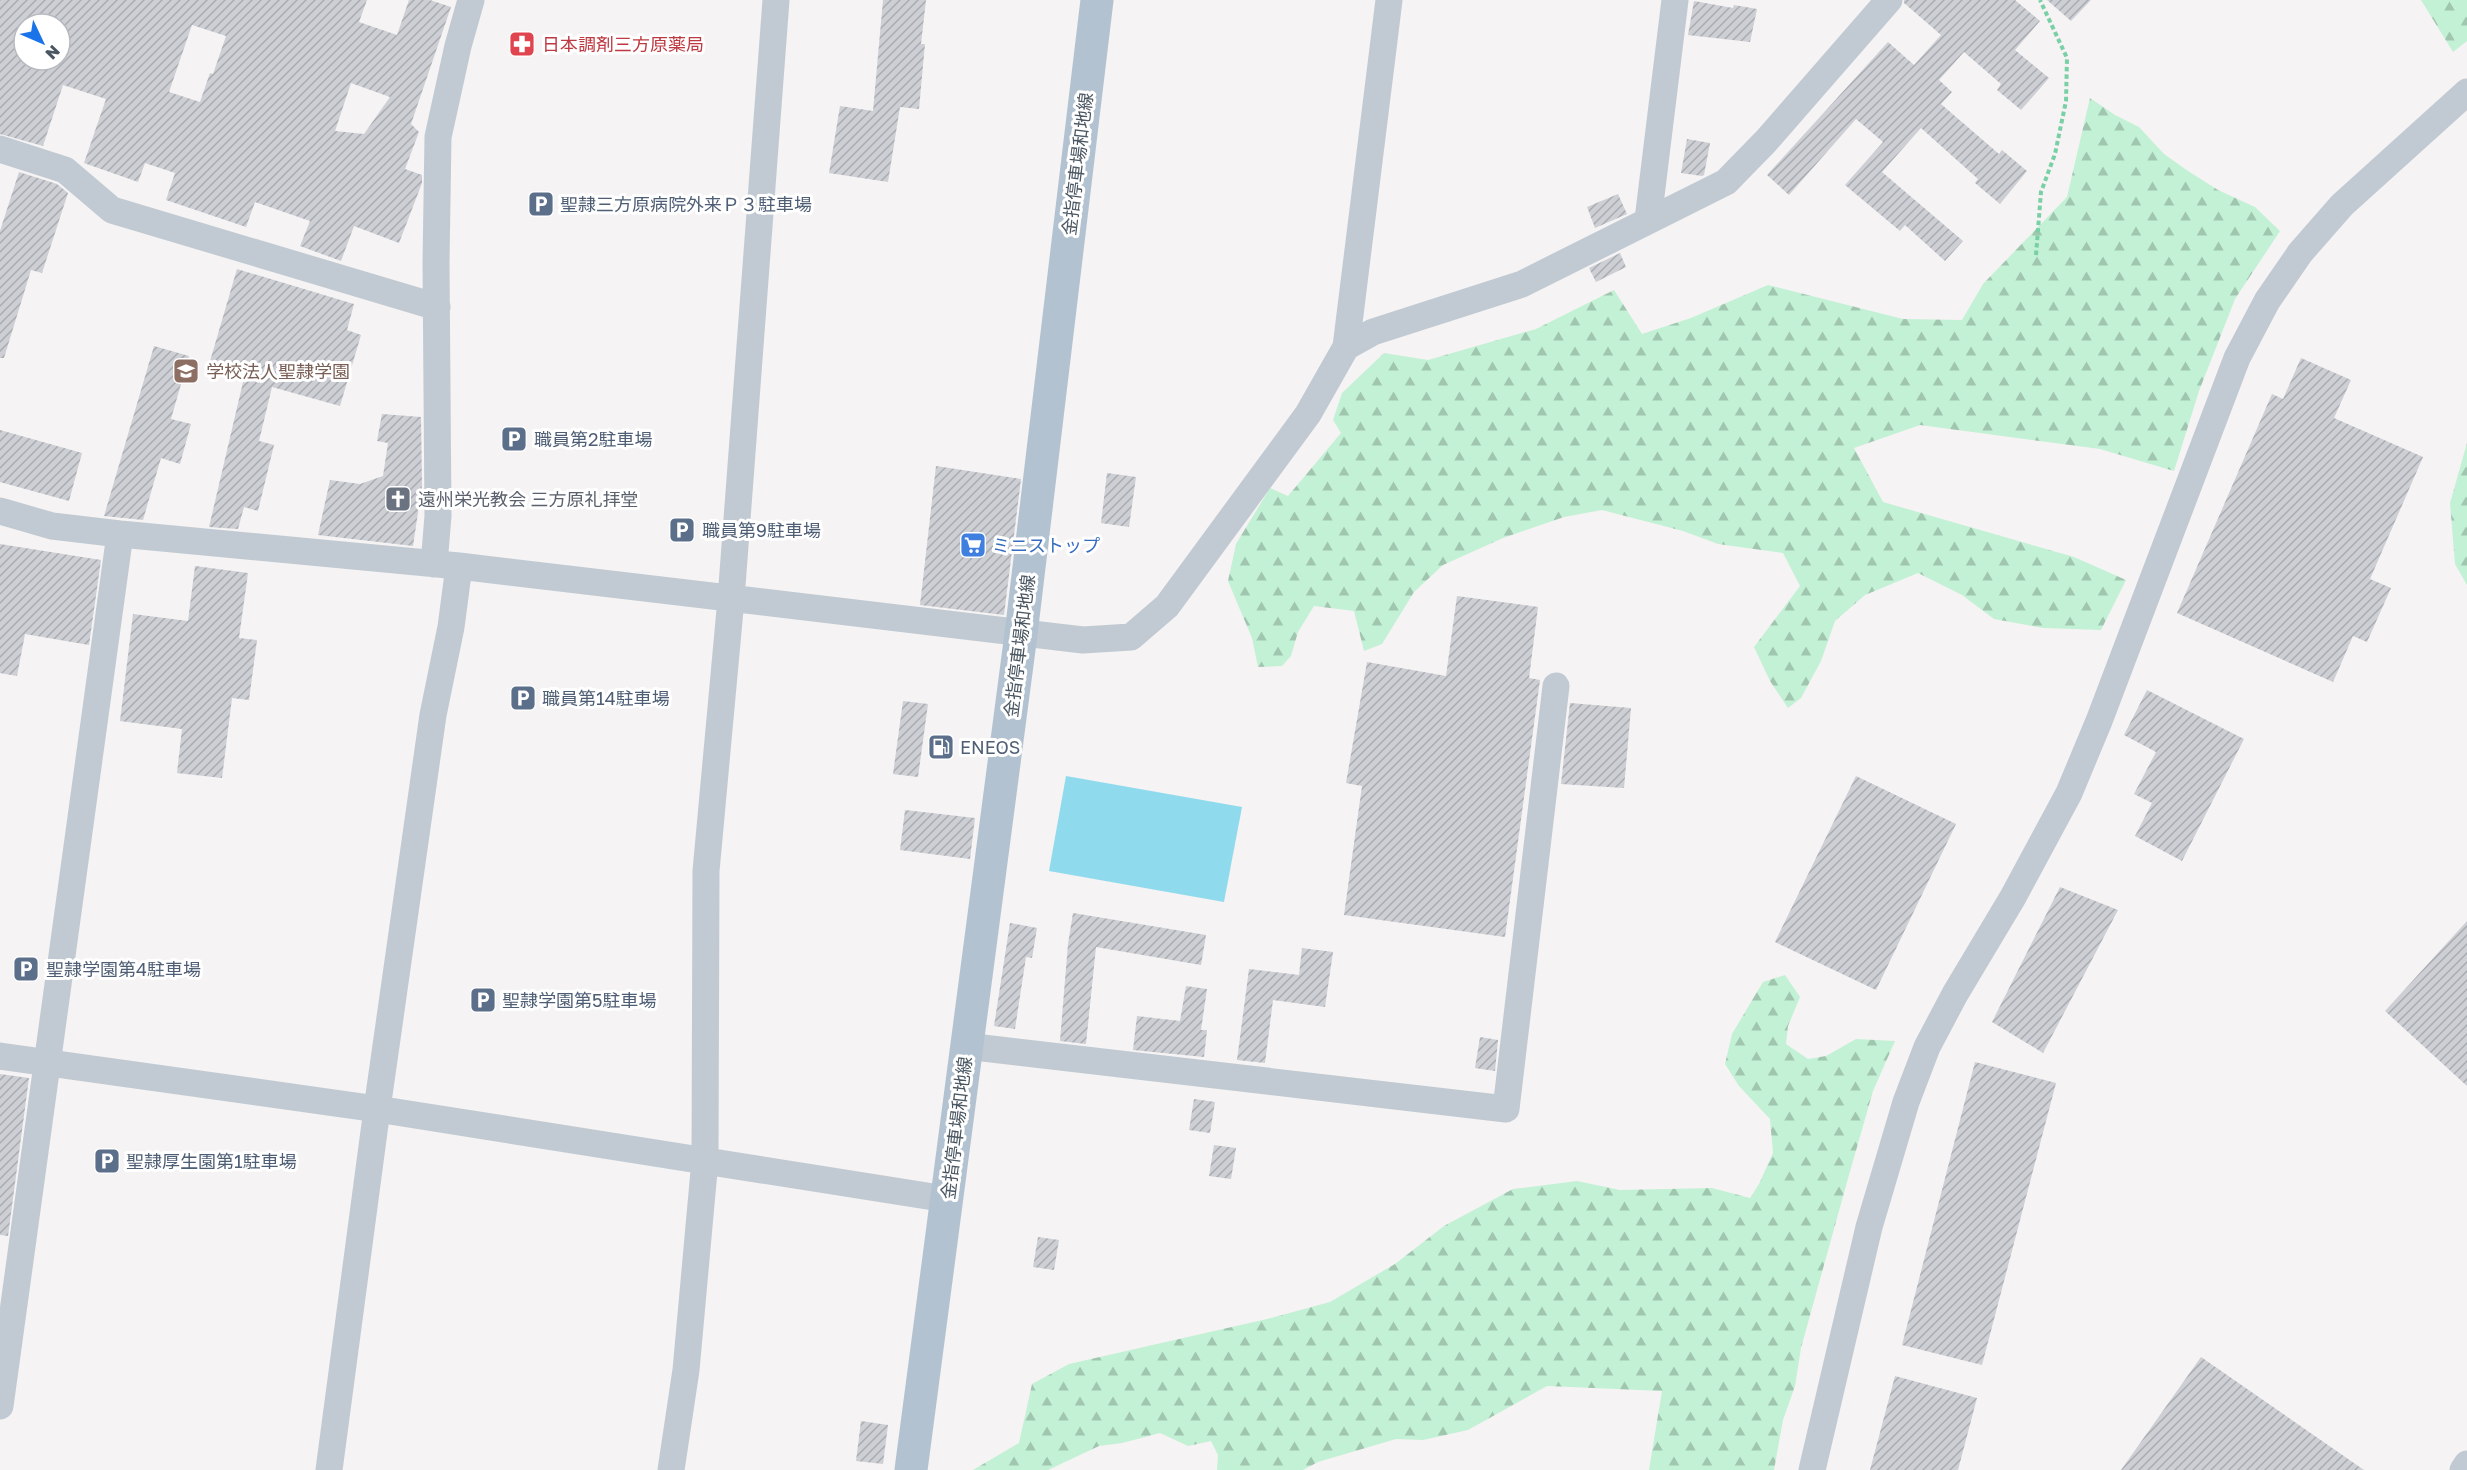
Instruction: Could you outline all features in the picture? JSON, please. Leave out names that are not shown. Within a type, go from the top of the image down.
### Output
[{"type":"main road","name":"金指停車場和地線","points":[[911,1470],[1021,633],[1097,0]]},
{"type":"street","points":[[329,1470],[433,716],[451,627],[447,565],[438,516],[438,137],[458,46],[471,0]]},
{"type":"street","points":[[671,1470],[686,1370],[705,1160],[706,871],[731,599],[776,0]]},
{"type":"street","points":[[0,511],[52,526],[120,534],[447,565],[1083,640],[1131,637],[1167,606],[1308,414],[1346,347],[1389,0]]},
{"type":"street","points":[[1648,220],[1675,0]]},
{"type":"street","points":[[1346,347],[1373,332],[1522,284],[1726,182],[1766,141],[1889,0]]},
{"type":"street","points":[[1812,1470],[1869,1227],[1906,1102],[1928,1047],[1949,1005],[2013,897],[2069,793],[2099,721],[2237,358],[2267,301],[2300,253],[2342,205],[2467,92]]},
{"type":"street","points":[[0,149],[65,170],[112,210],[437,307]]},
{"type":"street","points":[[0,1407],[120,534]]},
{"type":"street","points":[[966,1046],[1506,1109],[1556,686]]},
{"type":"street","points":[[0,1056],[377,1109],[946,1199]]},
{"type":"street","points":[[2463,1470],[2467,1464]]},
{"type":"path","points":[[2036,255],[2041,192],[2055,154],[2066,101],[2067,58],[2040,0]]},
{"type":"green space","points":[[2421,0],[2467,0],[2467,41],[2453,52]]},
{"type":"green space","points":[[2090,98],[2115,115],[2139,127],[2164,154],[2188,171],[2218,190],[2255,207],[2280,231],[2235,299],[2199,391],[2174,471],[2100,449],[1920,425],[1854,448],[1883,502],[2074,557],[2126,580],[2101,630],[2043,628],[1994,619],[1962,595],[1918,573],[1865,595],[1835,621],[1821,661],[1801,698],[1788,708],[1770,681],[1754,647],[1800,586],[1783,553],[1718,544],[1683,531],[1602,510],[1564,517],[1503,538],[1443,565],[1414,592],[1382,644],[1364,651],[1354,611],[1314,606],[1298,632],[1291,656],[1282,666],[1258,667],[1252,638],[1228,581],[1236,544],[1270,488],[1288,496],[1341,433],[1333,420],[1342,393],[1384,353],[1428,360],[1536,329],[1614,290],[1642,334],[1691,318],[1768,285],[1903,319],[1962,320],[1983,284],[2067,197]]},
{"type":"green space","points":[[2467,443],[2467,585],[2455,564],[2450,503]]},
{"type":"green space","points":[[1785,975],[1800,997],[1788,1026],[1786,1044],[1808,1059],[1826,1056],[1856,1039],[1895,1041],[1873,1091],[1847,1182],[1801,1348],[1795,1386],[1783,1420],[1774,1470],[1649,1470],[1662,1391],[1547,1386],[1468,1430],[1423,1440],[1396,1439],[1318,1462],[1303,1470],[1217,1470],[1218,1455],[1211,1441],[1188,1446],[1160,1433],[1122,1443],[1099,1446],[1048,1470],[973,1470],[1019,1443],[1032,1384],[1069,1364],[1267,1319],[1330,1302],[1395,1264],[1444,1226],[1513,1189],[1577,1181],[1620,1190],[1712,1188],[1750,1198],[1773,1153],[1770,1119],[1739,1086],[1725,1064],[1732,1034],[1763,982]]},
{"type":"water","points":[[1066,776],[1242,807],[1224,902],[1049,871]]},
{"type":"building","points":[[0,0],[367,0],[359,22],[397,35],[409,0],[430,0],[451,7],[411,124],[419,132],[405,169],[422,175],[422,183],[399,243],[354,226],[341,261],[300,246],[310,221],[255,202],[246,227],[166,200],[175,173],[145,163],[138,182],[84,163],[106,99],[63,85],[43,146],[0,134]],"holes":[[[192,25],[226,36],[213,74],[210,73],[200,102],[169,92]],[[351,83],[390,97],[364,134],[335,131]]]},
{"type":"building","points":[[883,0],[926,0],[921,44],[925,44],[919,109],[900,107],[888,182],[829,173],[840,106],[873,111]]},
{"type":"building","points":[[1904,0],[2015,0],[2040,21],[2015,50],[2049,78],[2021,110],[1997,90],[2001,84],[1964,52],[1939,80],[1952,92],[1941,104],[1999,154],[2002,150],[2027,171],[2000,204],[1975,183],[1978,179],[1921,128],[1882,172],[1963,241],[1945,261],[1905,225],[1900,231],[1845,185],[1883,142],[1856,119],[1789,195],[1767,175],[1888,42],[1914,65],[1941,35],[1904,3]]},
{"type":"building","points":[[2047,0],[2091,0],[2071,21]]},
{"type":"building","points":[[1694,1],[1733,8],[1734,5],[1757,9],[1750,42],[1688,35]]},
{"type":"building","points":[[1687,139],[1710,143],[1702,176],[1681,173]]},
{"type":"building","points":[[19,172],[57,184],[68,193],[42,273],[31,270],[4,358],[0,358],[0,231]]},
{"type":"building","points":[[1618,194],[1627,214],[1595,228],[1587,207]]},
{"type":"building","points":[[1620,253],[1626,267],[1596,282],[1589,268]]},
{"type":"building","points":[[237,269],[354,304],[347,330],[361,335],[340,406],[272,387],[259,441],[274,445],[258,511],[244,507],[238,529],[209,527],[244,378],[208,368]]},
{"type":"building","points":[[154,346],[189,356],[171,419],[191,424],[180,464],[161,458],[143,520],[104,516]]},
{"type":"building","points":[[2301,358],[2351,380],[2334,418],[2423,457],[2370,579],[2391,588],[2367,642],[2353,636],[2333,682],[2177,613],[2272,394],[2283,399]]},
{"type":"building","points":[[382,414],[421,417],[422,486],[413,546],[318,535],[330,480],[360,484],[383,476],[388,443],[377,441]]},
{"type":"building","points":[[0,430],[82,453],[69,501],[0,482]]},
{"type":"building","name":"ミニストップ","points":[[936,466],[1021,479],[1004,615],[920,605]]},
{"type":"building","points":[[1107,473],[1136,477],[1129,527],[1101,523]]},
{"type":"building","points":[[0,544],[101,560],[89,645],[25,634],[17,676],[0,673]]},
{"type":"building","points":[[195,566],[248,573],[239,638],[257,640],[249,700],[232,698],[222,778],[177,773],[182,729],[120,721],[133,614],[188,621]]},
{"type":"building","points":[[1457,596],[1538,607],[1529,678],[1540,680],[1505,937],[1344,915],[1362,786],[1346,783],[1367,662],[1446,676]]},
{"type":"building","points":[[2147,690],[2244,739],[2182,861],[2135,836],[2152,803],[2134,794],[2156,752],[2124,735]]},
{"type":"building","points":[[903,701],[928,704],[918,777],[893,774]]},
{"type":"building","points":[[1570,703],[1631,708],[1624,788],[1561,784]]},
{"type":"building","points":[[1856,776],[1956,824],[1876,990],[1775,942]]},
{"type":"building","points":[[905,810],[975,818],[970,859],[900,850]]},
{"type":"building","points":[[2060,887],[2118,910],[2043,1053],[1992,1022]]},
{"type":"building","points":[[1073,913],[1206,935],[1201,965],[1096,947],[1086,1044],[1060,1041],[1068,944]]},
{"type":"building","points":[[2467,921],[2467,1086],[2385,1011]]},
{"type":"building","points":[[1010,923],[1037,928],[1032,958],[1026,957],[1015,1029],[994,1026]]},
{"type":"building","points":[[1302,948],[1333,952],[1325,1007],[1273,1000],[1265,1063],[1237,1060],[1249,969],[1299,975]]},
{"type":"building","points":[[1186,986],[1207,989],[1201,1030],[1207,1030],[1204,1057],[1133,1050],[1137,1016],[1180,1021]]},
{"type":"building","points":[[1480,1037],[1498,1040],[1495,1071],[1475,1068]]},
{"type":"building","points":[[1975,1062],[2056,1083],[1982,1365],[1902,1345]]},
{"type":"building","points":[[0,1074],[29,1078],[8,1236],[0,1235]]},
{"type":"building","points":[[1194,1099],[1215,1102],[1210,1133],[1189,1130]]},
{"type":"building","points":[[1214,1145],[1236,1148],[1231,1179],[1209,1176]]},
{"type":"building","points":[[1038,1237],[1059,1240],[1054,1270],[1033,1267]]},
{"type":"building","points":[[2201,1357],[2364,1470],[2121,1470]]},
{"type":"building","points":[[1895,1376],[1977,1398],[1958,1470],[1870,1470]]},
{"type":"building","points":[[861,1421],[888,1425],[883,1464],[856,1461]]},
{"type":"place","name":"日本調剤三方原薬局","points":[[522,44]]},
{"type":"place","name":"聖隷三方原病院外来Ｐ３駐車場","points":[[541,204]]},
{"type":"place","name":"学校法人聖隷学園","points":[[186,371]]},
{"type":"place","name":"職員第2駐車場","points":[[514,439]]},
{"type":"place","name":"遠州栄光教会 三方原礼拝堂","points":[[398,499]]},
{"type":"place","name":"職員第9駐車場","points":[[682,530]]},
{"type":"place","name":"ミニストップ","points":[[973,545]]},
{"type":"place","name":"職員第14駐車場","points":[[523,698]]},
{"type":"place","name":"ENEOS","points":[[941,747]]},
{"type":"place","name":"聖隷学園第4駐車場","points":[[26,969]]},
{"type":"place","name":"聖隷学園第5駐車場","points":[[483,1000]]},
{"type":"place","name":"聖隷厚生園第1駐車場","points":[[107,1161]]}]
